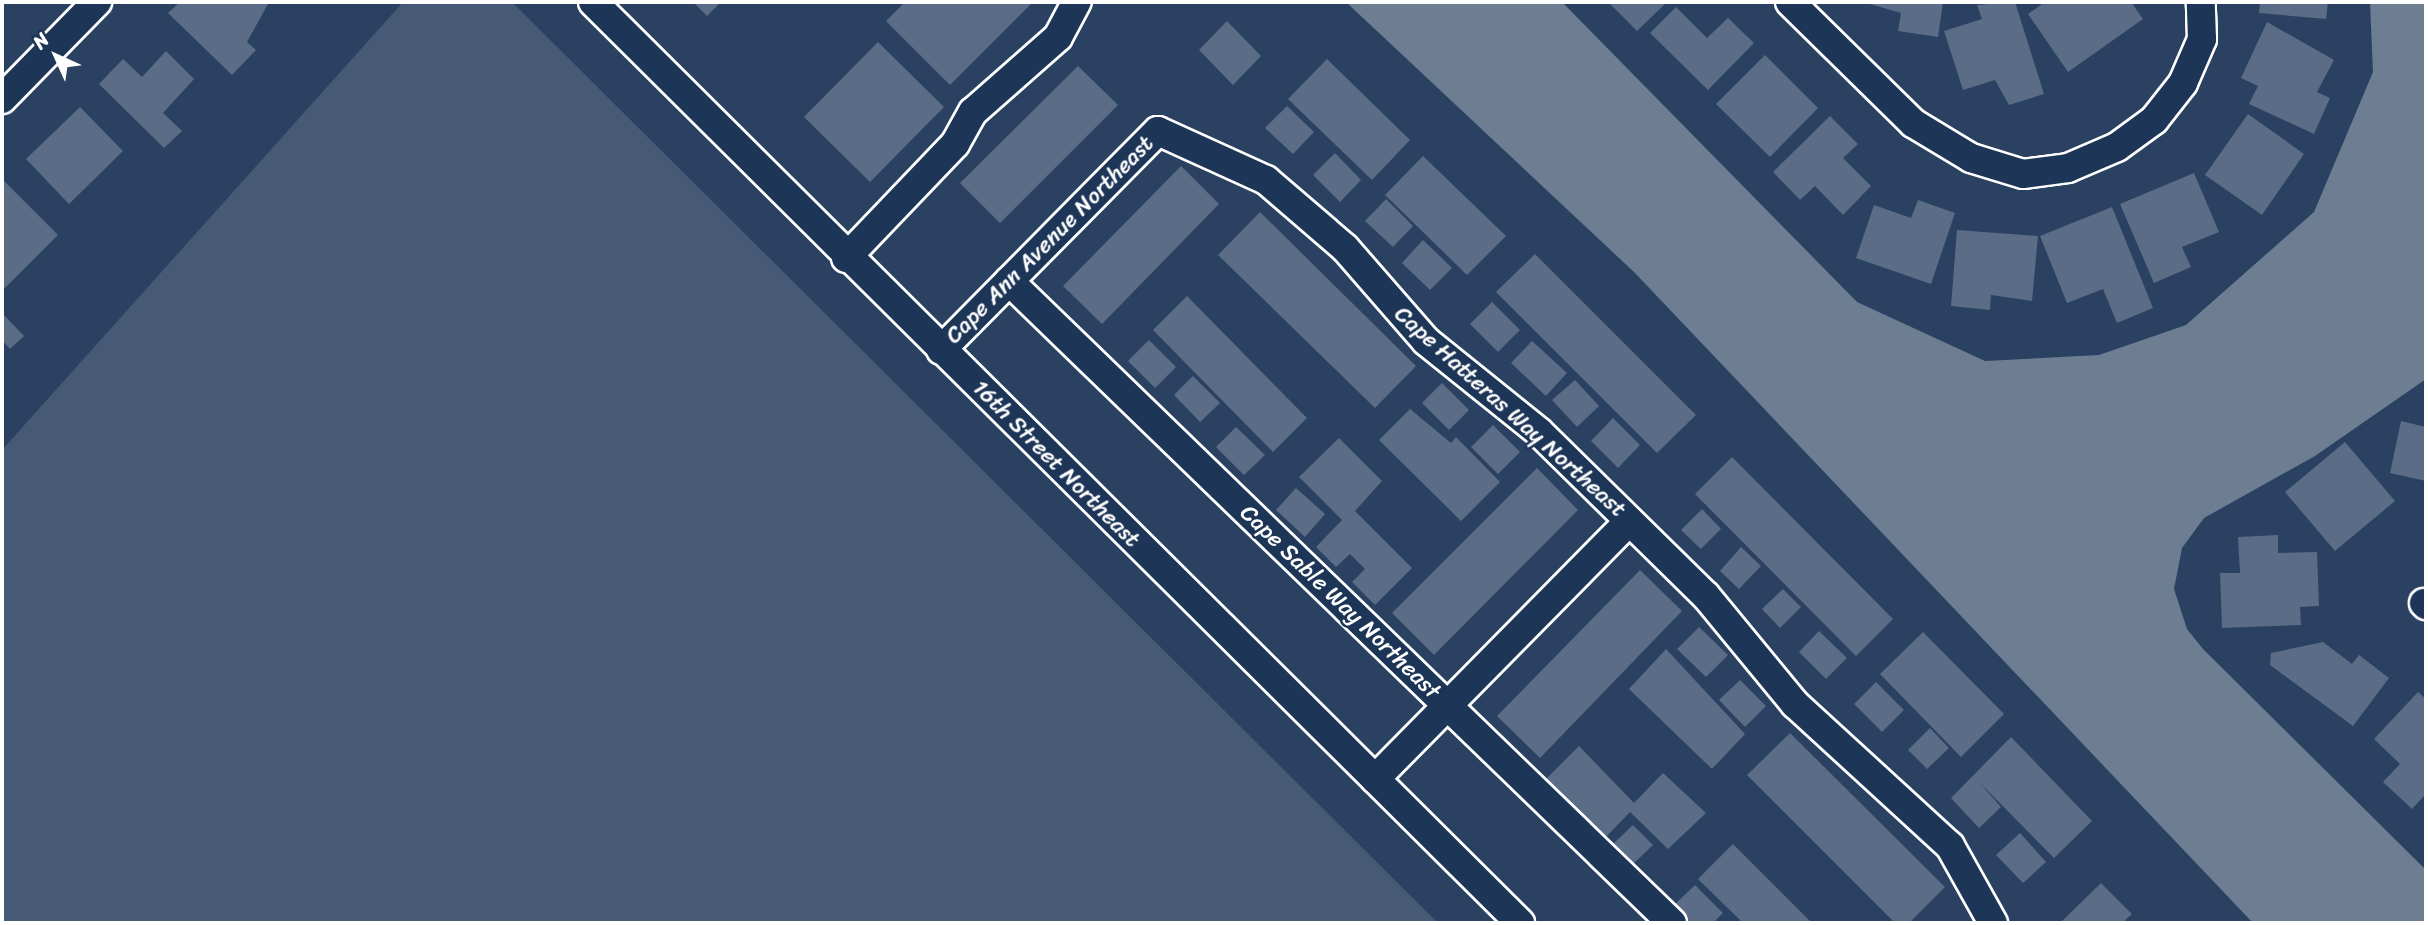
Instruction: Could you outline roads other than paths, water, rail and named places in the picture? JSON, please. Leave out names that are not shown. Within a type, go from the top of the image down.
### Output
[{"type":"street","points":[[2,99],[97,2]]},
{"type":"street","name":"16th Street Northeast","points":[[593,2],[846,258],[1520,923]]},
{"type":"street","points":[[846,258],[955,144],[973,112],[1058,37],[1077,2]]},
{"type":"street","points":[[1790,2],[1913,124],[1970,158],[2022,174],[2068,168],[2117,147],[2154,120],[2183,83],[2202,39],[2201,2]]},
{"type":"street","name":"Cape Ann Avenue Northeast","points":[[941,350],[1158,131]]},
{"type":"street","name":"Cape Hatteras Way Northeast","points":[[1158,131],[1266,180],[1309,214],[1426,341],[1539,432],[1706,596],[1795,704],[1950,846],[1993,923]]},
{"type":"street","name":"Cape Sable Way Northeast","points":[[1009,281],[1672,923]]},
{"type":"street","points":[[1375,779],[1629,521]]}]
